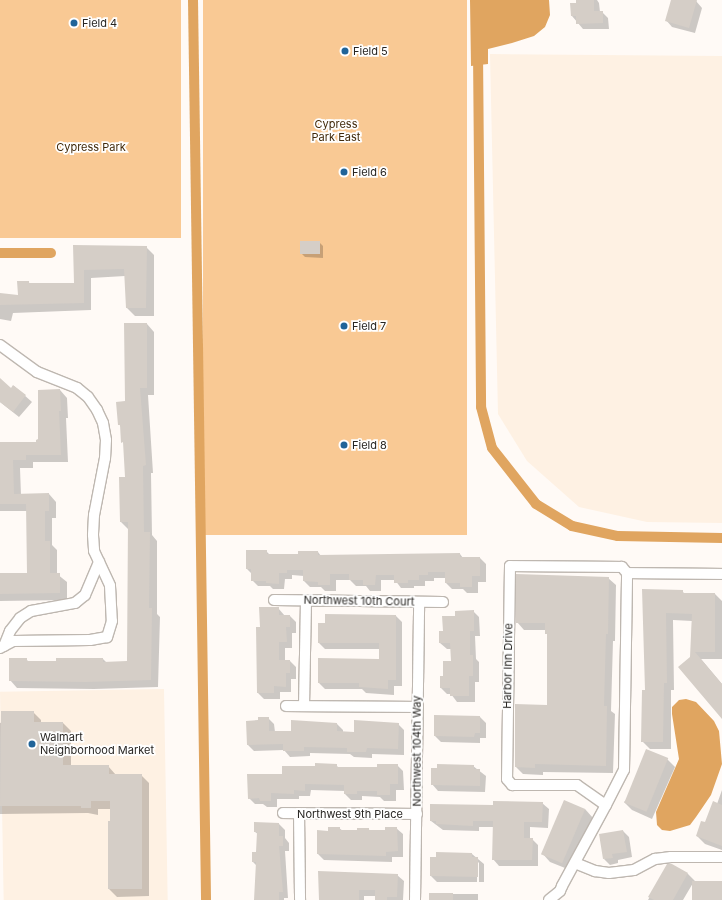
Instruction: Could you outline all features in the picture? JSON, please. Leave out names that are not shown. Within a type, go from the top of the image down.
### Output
[{"type":"street","points":[[0,345],[37,372],[77,388],[88,397],[97,410],[103,423],[106,440],[105,458],[94,515],[94,551],[110,586],[112,621],[107,637],[90,640],[13,641],[2,647]]},
{"type":"street","points":[[2,647],[10,631],[20,618],[31,611],[75,604],[85,595],[99,562]]},
{"type":"street","name":"Harbor Inn Drive","points":[[606,805],[577,785],[512,785],[507,779],[510,566],[622,567],[627,573],[722,574]]},
{"type":"street","points":[[550,900],[561,895],[575,863],[624,770],[627,573]]},
{"type":"street","name":"Northwest 10th Court","points":[[274,600],[443,602]]},
{"type":"street","points":[[304,706],[306,600]]},
{"type":"street","name":"Northwest 104th Way","points":[[415,900],[419,602]]},
{"type":"street","points":[[286,706],[418,707]]},
{"type":"street","name":"Northwest 9th Place","points":[[283,813],[417,814]]},
{"type":"street","points":[[299,813],[300,900]]},
{"type":"street","points":[[575,863],[595,871],[609,873],[634,870],[660,858],[722,857]]},
{"type":"shaded area","points":[[470,0],[549,0],[550,15],[545,27],[534,36],[488,49],[488,64],[471,66]]},
{"type":"shaded area","points":[[490,54],[722,56],[722,523],[647,522],[579,507],[527,461],[498,414]]},
{"type":"shaded area","points":[[164,689],[168,900],[4,900],[0,692]]},
{"type":"shaded area","points":[[686,699],[696,702],[714,721],[719,731],[722,764],[711,795],[690,825],[670,831],[662,830],[657,825],[656,812],[679,759],[672,707],[679,700]]},
{"type":"green space","name":"Cypress Park","points":[[0,0],[181,0],[181,238],[0,238]]},
{"type":"green space","name":"Cypress Park East","points":[[203,0],[467,0],[467,535],[203,535]]},
{"type":"building","points":[[576,0],[594,0],[594,11],[603,11],[603,23],[576,24],[576,16],[571,16],[570,3],[576,3]]},
{"type":"building","points":[[671,0],[697,0],[689,28],[665,21]]},
{"type":"building","points":[[300,241],[320,241],[320,254],[300,254]]},
{"type":"building","points":[[73,245],[147,246],[146,308],[126,308],[124,269],[84,270],[84,303],[0,305],[0,293],[18,295],[17,281],[29,281],[29,283],[74,283]]},
{"type":"building","points":[[124,323],[147,323],[147,388],[140,388],[146,465],[143,466],[144,532],[150,532],[149,608],[152,608],[151,680],[86,682],[9,681],[9,658],[27,658],[27,661],[56,661],[56,658],[103,658],[103,662],[127,661],[128,522],[120,522],[119,477],[125,477],[123,442],[121,443],[116,402],[125,401]]},
{"type":"building","points":[[0,378],[11,388],[13,385],[26,395],[13,412],[0,402]]},
{"type":"building","points":[[60,389],[61,411],[59,411],[61,455],[26,455],[26,460],[13,460],[14,494],[49,493],[49,511],[45,511],[45,541],[50,541],[50,573],[60,573],[60,593],[0,594],[0,573],[27,573],[26,504],[0,504],[0,442],[36,442],[38,439],[38,390]]},
{"type":"building","points":[[246,550],[267,550],[267,554],[298,554],[298,551],[318,551],[318,555],[460,553],[460,557],[480,557],[480,576],[472,576],[472,587],[460,587],[460,583],[445,583],[445,572],[428,572],[428,575],[419,575],[419,580],[408,580],[408,583],[394,583],[394,575],[376,575],[375,585],[363,585],[363,580],[349,580],[349,574],[330,574],[330,585],[318,585],[318,582],[303,581],[303,570],[287,570],[287,573],[279,573],[279,584],[266,583],[266,581],[251,581],[251,569],[246,569]]},
{"type":"building","points":[[516,574],[609,577],[608,634],[606,634],[604,706],[607,706],[606,766],[535,764],[535,768],[515,767],[515,704],[547,705],[547,634],[545,634],[545,623],[516,623]]},
{"type":"building","points":[[642,589],[683,590],[683,593],[715,593],[715,652],[695,652],[722,684],[722,719],[678,667],[690,657],[692,614],[666,613],[667,683],[664,683],[663,742],[641,742],[642,690],[645,690]]},
{"type":"building","points":[[259,607],[279,607],[279,615],[290,615],[290,627],[286,627],[287,642],[279,642],[279,660],[290,660],[290,673],[286,673],[286,687],[274,686],[274,693],[257,693],[256,627],[260,627]]},
{"type":"building","points":[[474,610],[474,631],[470,631],[470,655],[473,655],[473,676],[469,676],[469,696],[450,696],[450,688],[440,688],[440,676],[443,676],[443,661],[451,661],[450,643],[439,643],[439,631],[443,631],[442,616],[455,616],[455,611]]},
{"type":"building","points":[[325,614],[396,615],[396,680],[388,680],[388,689],[359,687],[359,683],[318,683],[318,658],[379,659],[379,643],[318,643],[318,623],[325,623]]},
{"type":"building","points":[[1,711],[34,711],[34,722],[63,722],[63,765],[109,765],[109,774],[142,774],[142,889],[108,889],[108,821],[110,821],[110,801],[91,801],[91,808],[81,808],[81,806],[0,806]]},
{"type":"building","points":[[434,715],[480,716],[480,733],[475,733],[474,737],[434,736]]},
{"type":"building","points":[[258,717],[269,717],[269,731],[291,731],[291,720],[337,723],[337,731],[354,732],[354,720],[399,723],[398,749],[367,748],[366,752],[347,752],[347,748],[304,747],[304,751],[283,751],[283,744],[247,745],[246,721],[258,720]]},
{"type":"building","points":[[646,749],[668,758],[647,812],[624,803]]},
{"type":"building","points":[[315,763],[337,764],[337,767],[377,767],[377,764],[398,764],[398,784],[390,784],[390,795],[377,795],[377,791],[357,791],[357,794],[344,794],[344,785],[305,784],[305,791],[294,790],[294,794],[271,793],[271,801],[260,801],[259,798],[248,799],[247,774],[282,774],[282,766],[315,766]]},
{"type":"building","points":[[437,764],[474,765],[474,769],[480,769],[480,786],[431,785],[431,768],[437,768]]},
{"type":"building","points":[[564,800],[585,809],[562,863],[541,854]]},
{"type":"building","points":[[493,801],[543,802],[542,822],[524,822],[524,838],[533,838],[532,860],[492,860],[493,821],[473,821],[473,826],[436,824],[436,821],[430,821],[430,804],[493,805]]},
{"type":"building","points":[[713,801],[722,805],[722,846],[696,836],[701,821],[705,822]]},
{"type":"building","points":[[254,822],[279,823],[279,836],[283,836],[283,846],[279,846],[283,892],[279,892],[279,900],[254,900],[256,862],[252,862],[252,852],[256,852],[257,832],[254,832]]},
{"type":"building","points":[[328,827],[340,827],[340,830],[369,828],[369,830],[385,830],[385,827],[397,827],[398,851],[386,852],[386,856],[317,854],[317,830],[328,831]]},
{"type":"building","points":[[623,830],[627,852],[612,854],[613,858],[603,859],[599,834]]},
{"type":"building","points":[[436,852],[472,853],[472,857],[478,857],[478,877],[430,876],[430,857],[436,857]]},
{"type":"building","points":[[667,864],[672,864],[688,873],[673,900],[654,900],[648,897]]},
{"type":"building","points":[[318,871],[398,874],[397,897],[387,897],[387,900],[375,900],[375,890],[359,890],[359,900],[319,900]]},
{"type":"building","points":[[692,881],[722,881],[722,900],[692,900]]},
{"type":"building","points":[[429,893],[453,893],[453,900],[429,900]]},
{"type":"waterway","points":[[193,0],[206,900]]},
{"type":"waterway","points":[[478,52],[481,407],[492,448],[536,504],[572,526],[618,536],[722,538]]},
{"type":"waterway","points":[[0,253],[51,253]]},
{"type":"place","name":"Field 4","points":[[74,23]]},
{"type":"place","name":"Field 5","points":[[345,51]]},
{"type":"place","name":"Field 6","points":[[344,172]]},
{"type":"place","name":"Field 7","points":[[344,326]]},
{"type":"place","name":"Field 8","points":[[344,445]]},
{"type":"place","name":"Walmart Neighborhood Market","points":[[32,744]]}]
